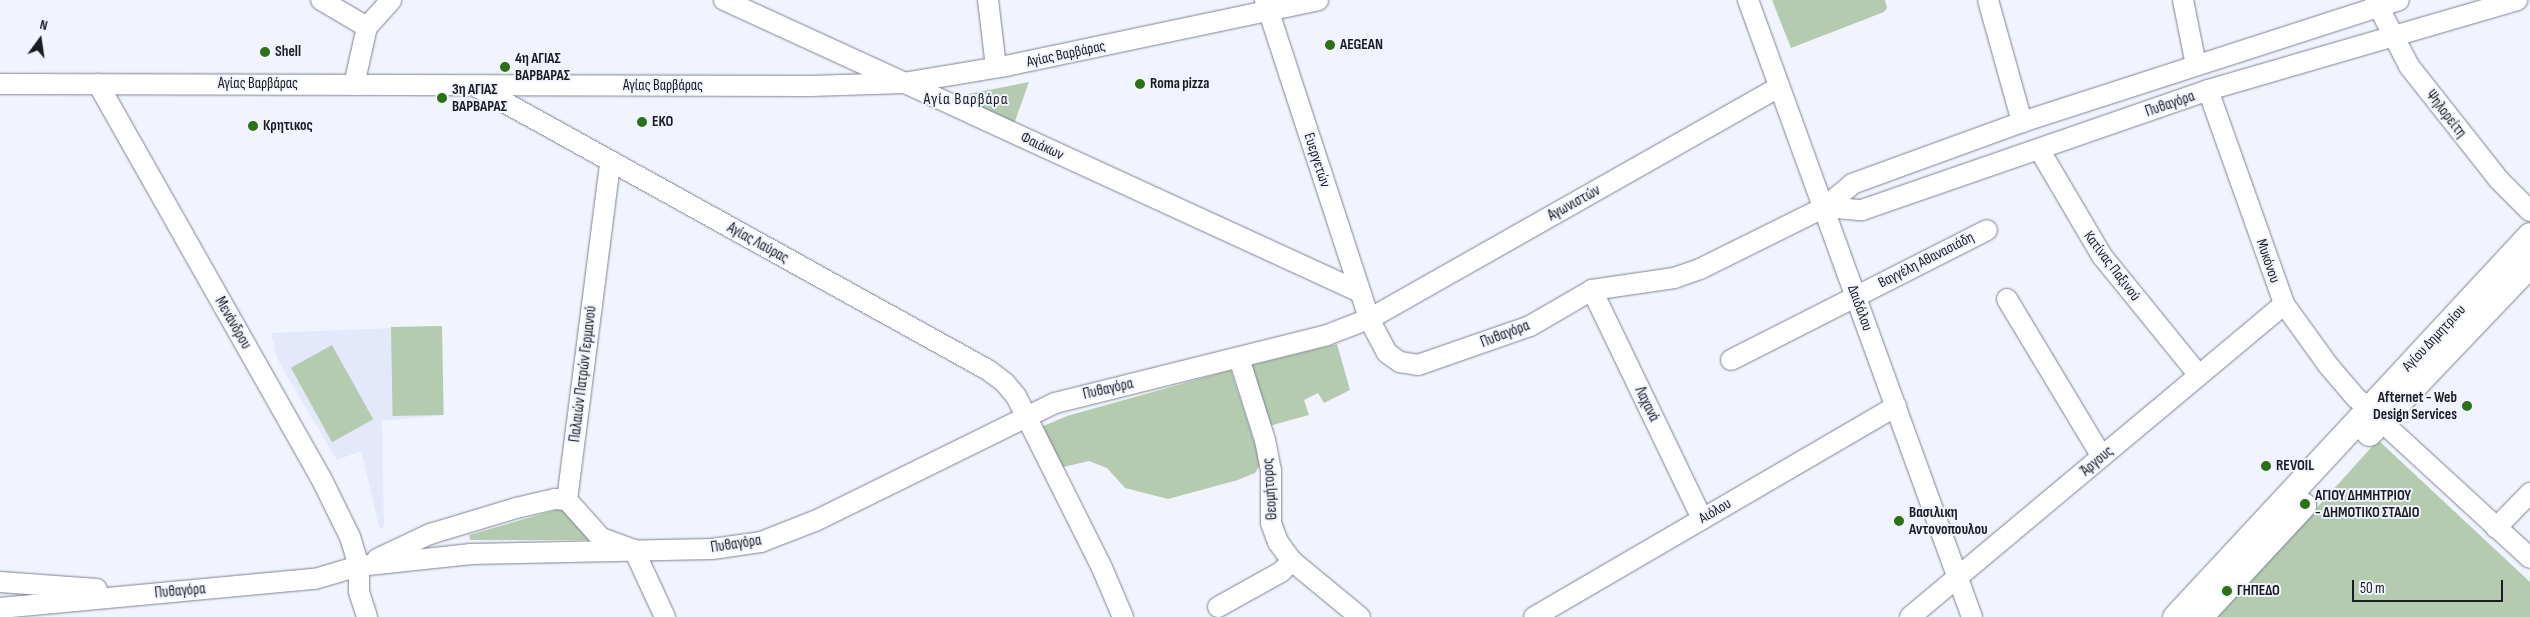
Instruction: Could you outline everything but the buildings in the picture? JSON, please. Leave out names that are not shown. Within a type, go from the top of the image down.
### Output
[{"type":"main road","name":"Αγίου Δημητρίου","points":[[2199,617],[2530,235]]},
{"type":"main road","name":"Αγίου Δημητρίου","points":[[2175,617],[2375,414],[2530,264]]},
{"type":"street","points":[[321,0],[367,27]]},
{"type":"street","points":[[354,85],[367,27],[391,0]]},
{"type":"street","name":"Φαιάκων","points":[[724,0],[1360,292]]},
{"type":"street","points":[[988,0],[996,67]]},
{"type":"street","name":"Αγίας Βαρβάρας","points":[[0,84],[811,86],[904,83],[996,67],[1267,6],[1318,0]]},
{"type":"street","name":"Δαιδάλου","points":[[1748,0],[1779,88],[1825,206],[1972,617]]},
{"type":"street","points":[[1988,0],[2022,122]]},
{"type":"street","points":[[2183,0],[2196,65]]},
{"type":"street","name":"Πυθαγόρα","points":[[359,566],[470,554],[712,549],[761,542],[814,521],[1055,403],[1079,395],[1327,336],[1369,319],[1387,353],[1400,362],[1418,365],[1530,326],[1592,290],[1674,278],[1700,268],[1825,206],[1852,184],[2022,122],[2376,4],[2399,0]]},
{"type":"street","name":"Πυθαγόρα","points":[[1825,206],[1862,210],[2208,90],[2517,0]]},
{"type":"street","name":"Ψηλορείτη","points":[[2376,4],[2390,36],[2408,66],[2499,180],[2530,211]]},
{"type":"street","name":"Ευεργετών","points":[[1267,6],[1369,319]]},
{"type":"street","name":"Μενάνδρου","points":[[98,84],[321,478],[350,537],[359,566],[359,592],[367,617]]},
{"type":"street","name":"Αγίας Λαύρας","points":[[473,85],[988,370],[1016,396],[1102,568],[1122,617]]},
{"type":"street","name":"Αγωνιστών","points":[[1369,319],[1779,88]]},
{"type":"street","name":"Μυκόνου","points":[[2208,90],[2284,304],[2328,365],[2356,398],[2530,558]]},
{"type":"street","name":"Κατίνας Παξινού","points":[[2038,149],[2102,256],[2198,374]]},
{"type":"street","name":"Παλαιών Πατρών Γερμανού","points":[[567,500],[610,162]]},
{"type":"street","name":"Βαγγέλη Αθανασιάδη","points":[[1731,360],[1988,230]]},
{"type":"street","name":"Λαχανά","points":[[1592,290],[1702,519]]},
{"type":"street","points":[[2006,298],[2102,457]]},
{"type":"street","name":"Άργους","points":[[1910,617],[2102,457],[2198,374],[2284,304]]},
{"type":"street","name":"Θεομήτορος","points":[[1239,358],[1271,470],[1271,523],[1278,542],[1292,561],[1360,617]]},
{"type":"street","name":"Αιόλου","points":[[1534,617],[1896,406]]},
{"type":"street","points":[[2496,528],[2530,493]]},
{"type":"street","name":"Πυθαγόρα","points":[[2,609],[315,578],[359,566],[430,534],[516,508],[555,499],[567,500]]},
{"type":"street","points":[[567,500],[602,538],[634,550],[665,617]]},
{"type":"street","points":[[1218,607],[1281,572],[1292,561]]},
{"type":"street","points":[[0,582],[151,594]]},
{"type":"shaded area","points":[[442,326],[444,415],[382,421],[384,527],[380,529],[361,451],[337,460],[277,359],[271,333]]},
{"type":"green space","points":[[1772,0],[1885,0],[1887,8],[1884,12],[1791,48]]},
{"type":"green space","points":[[1029,82],[1014,124],[966,103],[968,94]]},
{"type":"green space","points":[[442,326],[444,415],[393,416],[391,327]]},
{"type":"green space","points":[[1337,344],[1350,390],[1324,403],[1318,393],[1304,400],[1309,415],[1269,426],[1248,366]]},
{"type":"green space","points":[[332,345],[373,419],[332,442],[291,368]]},
{"type":"green space","points":[[1231,370],[1261,463],[1255,473],[1238,480],[1168,499],[1125,488],[1107,468],[1089,461],[1059,468],[1041,427],[1067,416]]},
{"type":"green space","points":[[2378,440],[2530,582],[2530,617],[2218,617]]},
{"type":"green space","points":[[563,508],[590,538],[588,540],[470,540],[469,535]]},
{"type":"place","name":"AEGEAN","points":[[1330,45]]},
{"type":"place","name":"Shell","points":[[265,52]]},
{"type":"place","name":"4η ΑΓΙΑΣ ΒΑΡΒΑΡΑΣ","points":[[505,67]]},
{"type":"place","name":"Roma pizza","points":[[1140,84]]},
{"type":"place","name":"3η ΑΓΙΑΣ ΒΑΡΒΑΡΑΣ","points":[[442,98]]},
{"type":"place","name":"EKO","points":[[642,122]]},
{"type":"place","name":"Κρητικος","points":[[253,126]]},
{"type":"place","name":"Afternet - Web Design Services","points":[[2467,406]]},
{"type":"place","name":"REVOIL","points":[[2266,466]]},
{"type":"place","name":"ΑΓΙΟΥ ΔΗΜΗΤΡΙΟΥ - ΔΗΜΟΤΙΚΟ ΣΤΑΔΙΟ","points":[[2305,504]]},
{"type":"place","name":"Βασιλικη Αντονοπουλου","points":[[1899,521]]},
{"type":"place","name":"ΓΗΠΕΔΟ","points":[[2227,591]]},
{"type":"district","name":"Αγία Βαρβάρα","points":[[966,100]]}]
